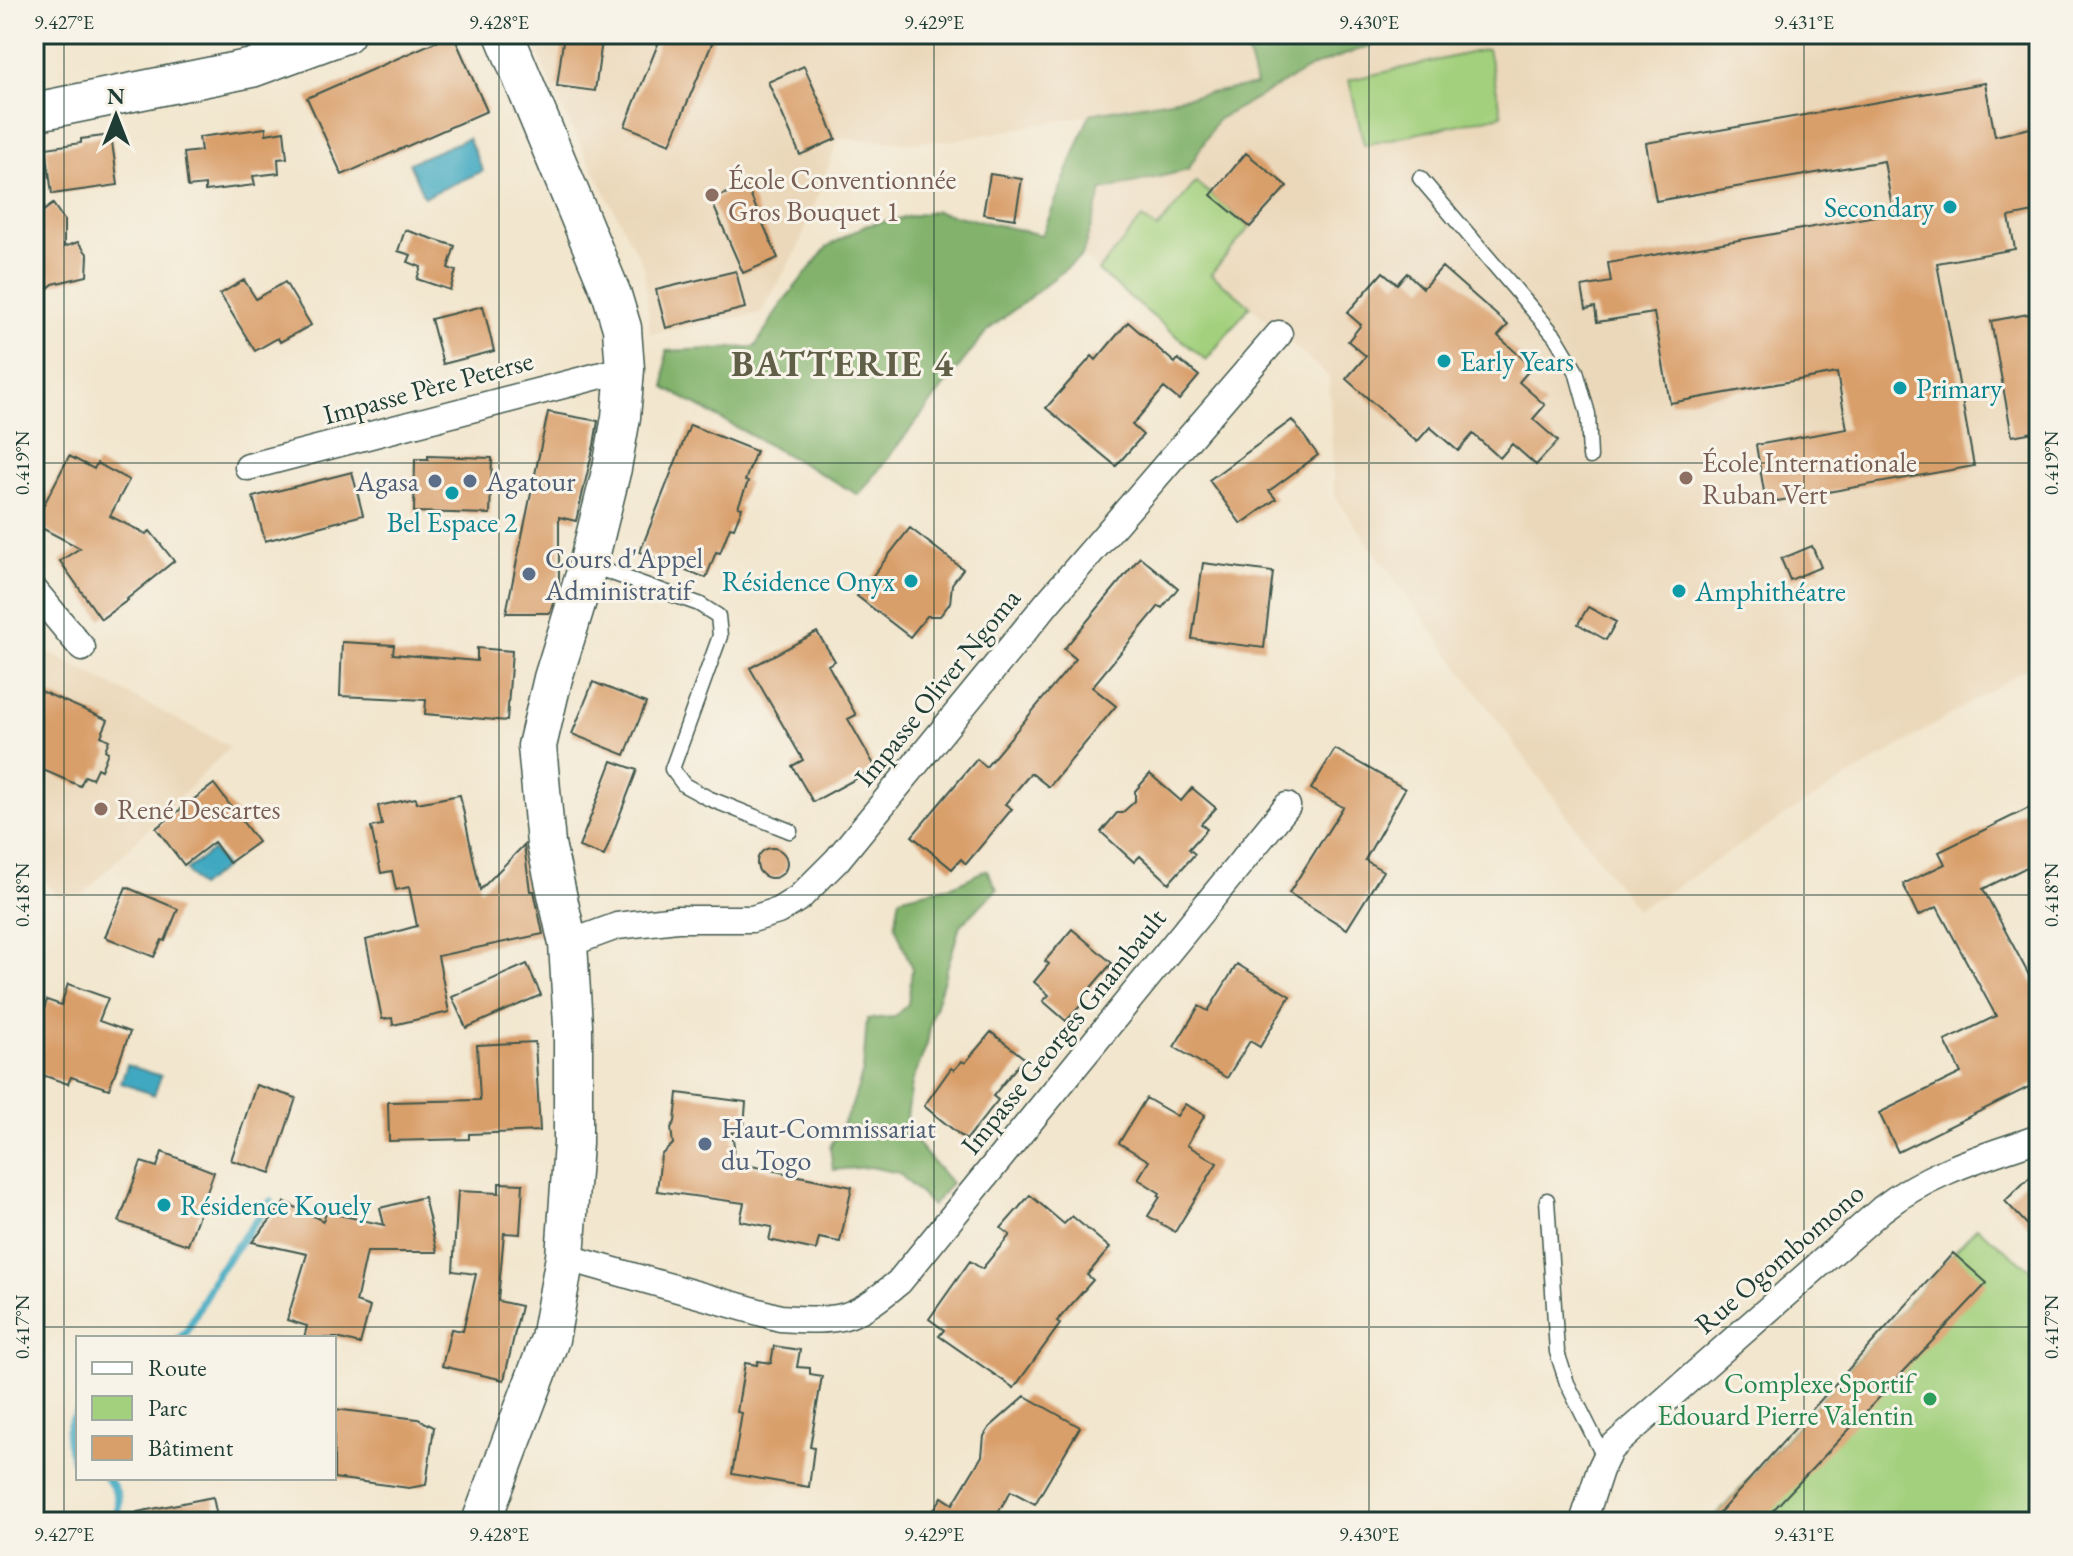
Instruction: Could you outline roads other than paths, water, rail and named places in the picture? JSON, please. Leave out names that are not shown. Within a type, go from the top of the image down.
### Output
[{"type":"street","points":[[481,1522],[550,1339],[565,1257],[573,1143],[573,1025],[568,944],[546,844],[537,746],[612,468],[625,369],[622,328],[612,295],[504,34]]},
{"type":"street","points":[[34,112],[252,68],[342,35]]},
{"type":"street","name":"Impasse Oliver Ngoma","points":[[568,944],[617,926],[677,919],[752,919],[778,911],[807,892],[837,860],[1147,484],[1279,334]]},
{"type":"street","name":"Impasse Père Peterse","points":[[248,467],[625,369]]},
{"type":"street","points":[[34,590],[82,648]]},
{"type":"street","name":"Impasse Georges Gnambault","points":[[565,1257],[780,1318],[847,1318],[870,1306],[899,1282],[1287,806]]},
{"type":"street","name":"Rue Ogombomono","points":[[1583,1522],[1610,1449],[1645,1415],[1898,1197],[1948,1169],[2039,1138]]},
{"type":"lane","points":[[1420,178],[1555,336],[1576,371],[1588,414],[1590,457]]},
{"type":"lane","points":[[588,565],[699,604],[718,616],[720,636],[672,769],[684,785],[708,798],[790,831]]},
{"type":"lane","points":[[1547,1200],[1557,1352],[1567,1383],[1605,1459]]},
{"type":"water","points":[[468,138],[483,171],[424,197],[409,163]]},
{"type":"water","points":[[213,850],[225,867],[199,887],[186,870]]},
{"type":"water","points":[[127,1065],[161,1076],[154,1095],[121,1083]]},
{"type":"waterway","points":[[182,1336],[217,1273],[271,1201]]},
{"type":"waterway","points":[[76,1415],[68,1434],[76,1461]]},
{"type":"waterway","points":[[108,1480],[118,1498],[115,1522]]},
{"type":"place","name":"École Conventionnée Gros Bouquet 1","points":[[712,195]]},
{"type":"place","name":"Secondary","points":[[1950,207]]},
{"type":"place","name":"Early Years","points":[[1444,361]]},
{"type":"place","name":"Primary","points":[[1900,388]]},
{"type":"place","name":"École Internationale Ruban Vert","points":[[1686,478]]},
{"type":"place","name":"Agasa","points":[[435,481]]},
{"type":"place","name":"Agatour","points":[[470,481]]},
{"type":"place","name":"Bel Espace 2","points":[[452,493]]},
{"type":"place","name":"Cours d'Appel Administratif","points":[[529,574]]},
{"type":"place","name":"Résidence Onyx","points":[[911,581]]},
{"type":"place","name":"Amphithéatre","points":[[1679,591]]},
{"type":"place","name":"René Descartes","points":[[101,809]]},
{"type":"place","name":"Haut-Commissariat du Togo","points":[[705,1144]]},
{"type":"place","name":"Résidence Kouely","points":[[164,1205]]},
{"type":"place","name":"Complexe Sportif Edouard Pierre Valentin","points":[[1930,1399]]},
{"type":"district","name":"BATTERIE 4","points":[[843,363]]}]
